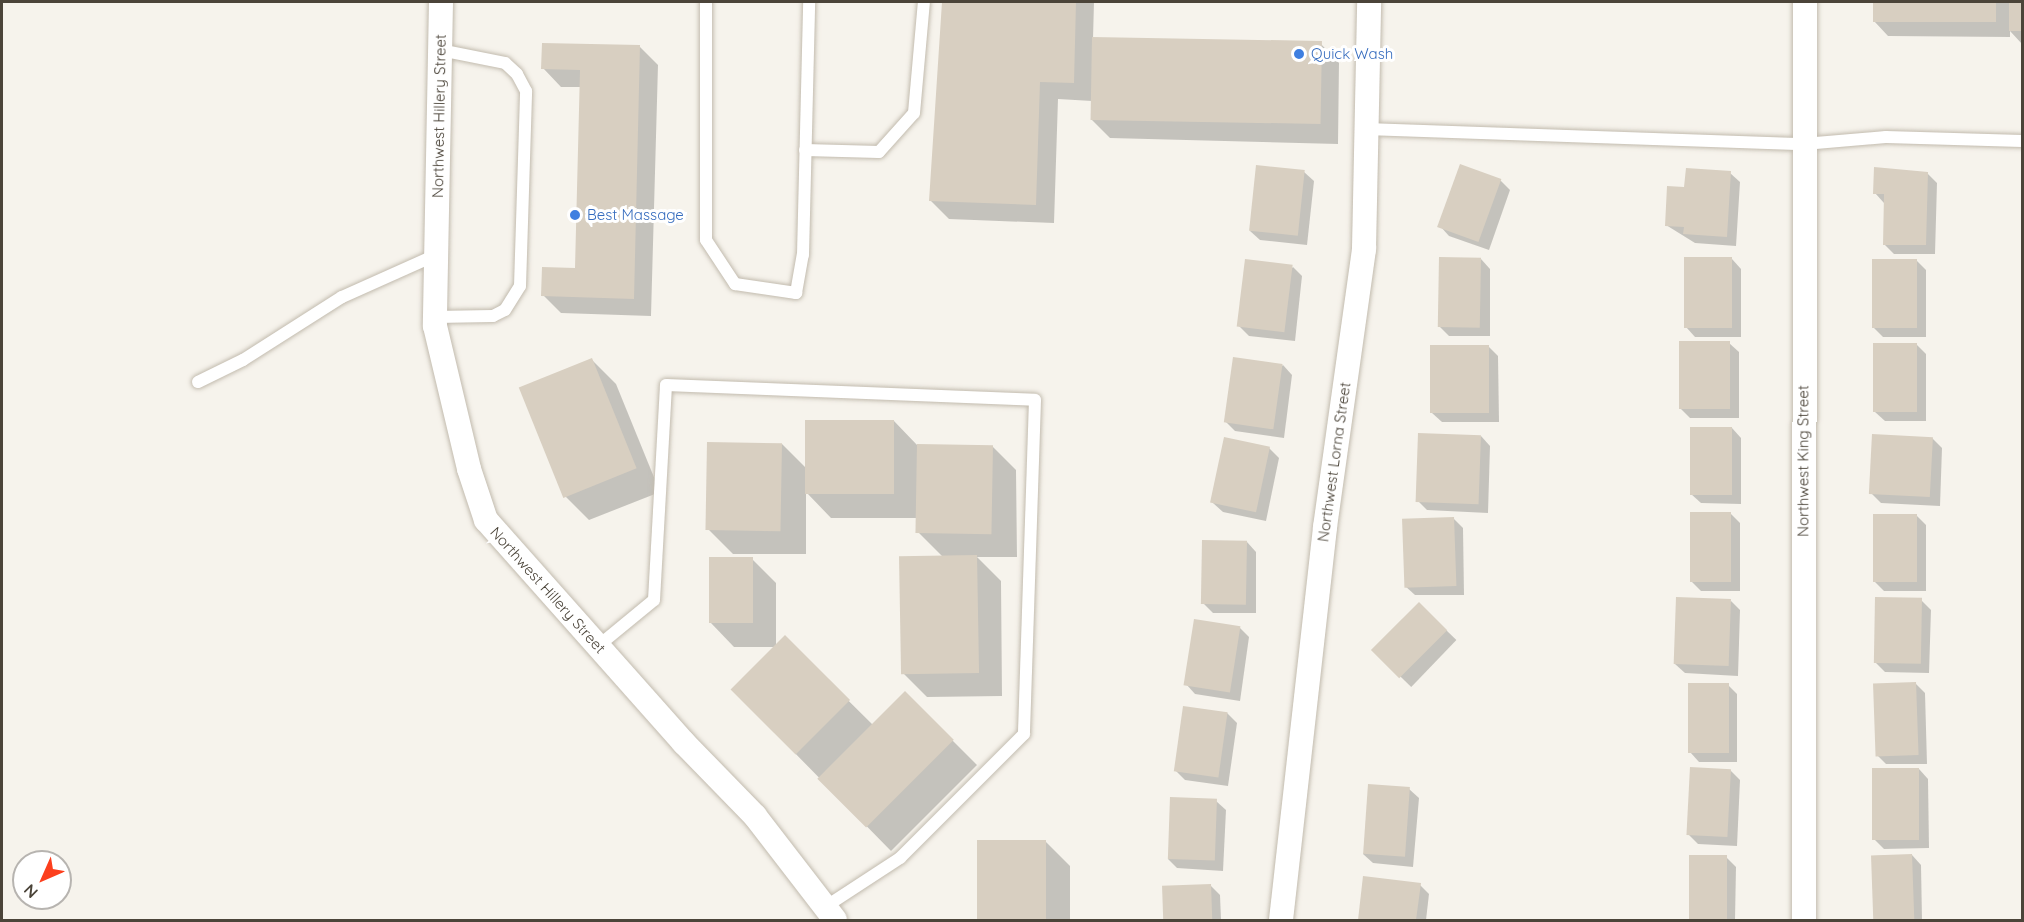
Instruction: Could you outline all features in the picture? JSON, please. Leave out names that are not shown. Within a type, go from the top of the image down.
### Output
[{"type":"street","name":"Northwest Hillery Street","points":[[441,2],[435,317],[469,469],[486,520],[598,646],[755,816],[830,914]]},
{"type":"street","name":"Northwest Lorna Street","points":[[1281,921],[1325,527],[1364,249],[1369,2]]},
{"type":"street","name":"Northwest King Street","points":[[1804,921],[1805,2]]},
{"type":"lane","points":[[706,2],[706,240],[735,284],[796,293],[803,255],[809,2]]},
{"type":"lane","points":[[806,150],[879,152],[914,113],[924,2]]},
{"type":"lane","points":[[435,317],[493,316],[506,310],[520,286],[526,91],[517,74],[506,63],[440,50]]},
{"type":"lane","points":[[1366,129],[1804,144],[1886,137],[2022,141]]},
{"type":"lane","points":[[198,382],[243,360],[342,297],[436,255]]},
{"type":"lane","points":[[598,646],[654,600],[666,385],[1035,400],[1024,734],[900,858],[830,914]]},
{"type":"building","points":[[942,2],[1076,2],[1074,83],[1040,82],[1036,205],[929,201]]},
{"type":"building","points":[[1873,2],[1996,2],[1996,22],[1873,22]]},
{"type":"building","points":[[2009,2],[2022,2],[2022,31],[2009,31]]},
{"type":"building","points":[[1092,37],[1322,41],[1321,124],[1091,120]]},
{"type":"building","points":[[542,43],[640,45],[634,299],[541,296],[542,267],[575,268],[580,70],[541,69]]},
{"type":"building","points":[[1460,164],[1501,179],[1478,242],[1437,227]]},
{"type":"building","points":[[1256,165],[1305,170],[1298,236],[1249,231]]},
{"type":"building","points":[[1874,167],[1928,172],[1926,245],[1883,245],[1884,194],[1873,194]]},
{"type":"building","points":[[1686,168],[1731,171],[1727,237],[1683,234],[1684,227],[1665,226],[1667,186],[1684,187]]},
{"type":"building","points":[[1439,257],[1481,258],[1480,328],[1438,327]]},
{"type":"building","points":[[1684,257],[1732,257],[1732,328],[1684,328]]},
{"type":"building","points":[[1245,259],[1293,265],[1284,332],[1237,326]]},
{"type":"building","points":[[1872,259],[1917,259],[1917,328],[1872,328]]},
{"type":"building","points":[[1679,341],[1730,341],[1730,409],[1679,409]]},
{"type":"building","points":[[1873,343],[1917,343],[1917,412],[1873,412]]},
{"type":"building","points":[[1430,345],[1489,345],[1489,413],[1430,413]]},
{"type":"building","points":[[1233,357],[1283,364],[1273,429],[1224,422]]},
{"type":"building","points":[[592,358],[637,468],[563,498],[519,388]]},
{"type":"building","points":[[805,420],[894,420],[894,494],[805,494]]},
{"type":"building","points":[[1690,427],[1732,427],[1732,495],[1690,495]]},
{"type":"building","points":[[1418,433],[1481,435],[1479,504],[1416,502]]},
{"type":"building","points":[[1872,434],[1933,437],[1930,497],[1869,494]]},
{"type":"building","points":[[1224,437],[1270,447],[1256,512],[1210,503]]},
{"type":"building","points":[[707,442],[782,443],[780,531],[705,530]]},
{"type":"building","points":[[917,444],[993,445],[991,534],[915,533]]},
{"type":"building","points":[[1690,512],[1731,512],[1731,582],[1690,582]]},
{"type":"building","points":[[1873,514],[1917,514],[1917,582],[1873,582]]},
{"type":"building","points":[[1454,517],[1456,586],[1404,588],[1402,519]]},
{"type":"building","points":[[1202,540],[1247,541],[1246,605],[1201,604]]},
{"type":"building","points":[[977,555],[979,673],[901,674],[899,556]]},
{"type":"building","points":[[709,557],[753,557],[753,623],[709,623]]},
{"type":"building","points":[[1676,597],[1731,599],[1729,666],[1674,664]]},
{"type":"building","points":[[1875,597],[1922,598],[1921,664],[1874,663]]},
{"type":"building","points":[[1419,602],[1447,630],[1399,678],[1371,650]]},
{"type":"building","points":[[1194,619],[1240,626],[1230,693],[1184,685]]},
{"type":"building","points":[[785,635],[850,700],[796,755],[731,689]]},
{"type":"building","points":[[1916,682],[1919,755],[1876,756],[1873,684]]},
{"type":"building","points":[[1688,683],[1729,683],[1729,753],[1688,753]]},
{"type":"building","points":[[905,691],[954,740],[866,827],[817,779]]},
{"type":"building","points":[[1183,706],[1228,712],[1218,778],[1174,771]]},
{"type":"building","points":[[1690,767],[1731,769],[1727,837],[1686,835]]},
{"type":"building","points":[[1872,768],[1919,768],[1919,840],[1872,840]]},
{"type":"building","points":[[1368,784],[1410,787],[1405,857],[1363,854]]},
{"type":"building","points":[[1170,797],[1217,799],[1215,861],[1168,859]]},
{"type":"building","points":[[977,840],[1046,840],[1046,920],[977,920]]},
{"type":"building","points":[[1912,854],[1914,920],[1873,920],[1871,855]]},
{"type":"building","points":[[1689,855],[1727,855],[1727,920],[1689,920]]},
{"type":"building","points":[[1363,876],[1421,883],[1416,920],[1358,920]]},
{"type":"building","points":[[1211,884],[1212,920],[1163,920],[1162,886]]},
{"type":"place","name":"Quick Wash","points":[[1299,54]]},
{"type":"place","name":"Best Massage","points":[[575,215]]}]
